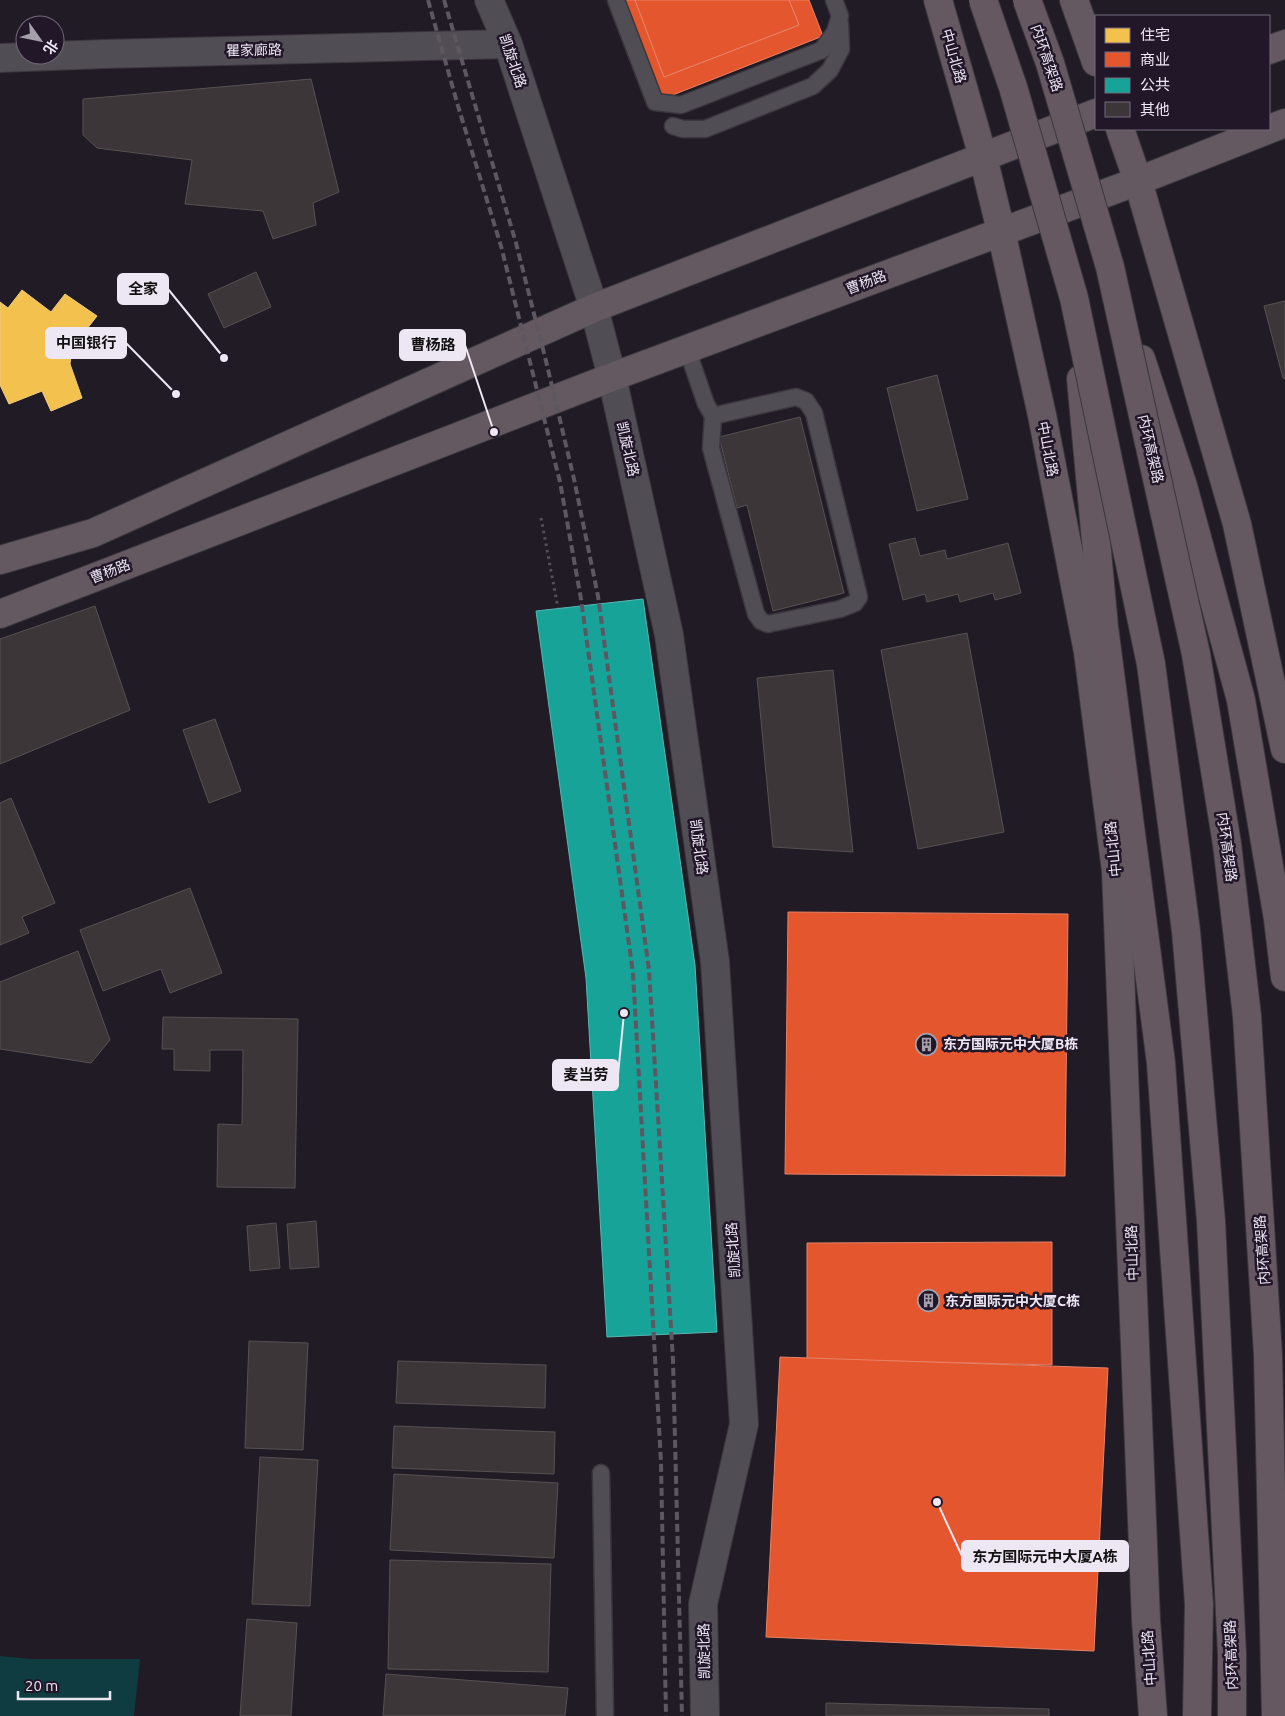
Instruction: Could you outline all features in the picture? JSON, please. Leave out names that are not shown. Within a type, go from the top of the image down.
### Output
[{"type":"highway","name":"内环高架路","points":[[983,0],[1013,87],[1074,298],[1151,664],[1186,931],[1211,1221],[1231,1644],[1232,1716]]},
{"type":"highway","name":"内环高架路","points":[[1027,0],[1050,63],[1110,267],[1196,654],[1228,854],[1247,1016],[1268,1355],[1276,1716]]},
{"type":"highway","points":[[1110,267],[1183,486],[1241,700],[1278,919],[1285,977]]},
{"type":"highway","points":[[1074,298],[1104,627],[1161,1063],[1199,1604],[1197,1716]]},
{"type":"main road","name":"中山北路","points":[[938,0],[983,157],[1042,415],[1088,652],[1116,871],[1146,1620],[1153,1716]]},
{"type":"main road","points":[[1074,0],[1095,59]]},
{"type":"main road","points":[[1270,50],[1285,44]]},
{"type":"main road","points":[[0,560],[93,533],[594,308],[1095,114]]},
{"type":"main road","name":"曹杨路","points":[[1270,129],[1285,123]]},
{"type":"main road","points":[[1120,130],[1138,181],[1237,524],[1285,748]]},
{"type":"main road","name":"曹杨路","points":[[0,614],[612,377],[1138,181],[1267,130]]},
{"type":"street","name":"凯旋北路","points":[[489,0],[508,44],[594,308],[612,377],[669,635],[715,962],[744,1424],[703,1604],[705,1716]]},
{"type":"street","name":"瞿家廊路","points":[[0,58],[508,44]]},
{"type":"lane","points":[[616,0],[655,102],[681,105],[822,50],[835,32],[840,16]]},
{"type":"lane","points":[[673,126],[683,129],[704,128],[813,86],[830,70],[840,49],[840,16],[834,0]]},
{"type":"lane","points":[[688,349],[706,404],[714,416],[711,448],[756,614],[761,621],[768,624],[840,609],[855,603],[858,597],[852,568],[814,413],[806,401],[796,397],[714,416]]},
{"type":"lane","points":[[602,1472],[605,1716]]},
{"type":"path","points":[[541,518],[558,608]]},
{"type":"shaded area","points":[[0,1656],[30,1659],[140,1659],[134,1716],[0,1716]]},
{"type":"building: 住宅","points":[[22,290],[51,312],[65,294],[97,316],[72,348],[70,364],[82,398],[51,411],[42,391],[9,404],[0,385],[0,302],[8,308]]},
{"type":"building: 商业","points":[[616,0],[635,0],[664,77],[799,25],[789,0],[809,0],[823,36],[655,102]]},
{"type":"building: 商业","points":[[635,0],[789,0],[799,25],[664,77]]},
{"type":"building: 商业","name":"东方国际元中大厦B栋","points":[[788,912],[1068,914],[1065,1176],[785,1174]]},
{"type":"building: 商业","name":"东方国际元中大厦C栋","points":[[1052,1242],[1052,1365],[807,1359],[807,1243]]},
{"type":"building: 商业","points":[[780,1357],[1108,1368],[1094,1651],[766,1637]]},
{"type":"building: 公共","points":[[643,599],[695,965],[717,1332],[607,1337],[586,978],[536,611]]},
{"type":"building: 其他","points":[[311,79],[339,192],[313,203],[316,225],[273,239],[263,211],[185,204],[192,160],[97,148],[83,135],[83,99]]},
{"type":"building: 其他","points":[[256,272],[271,307],[224,328],[208,294]]},
{"type":"building: 其他","points":[[1285,301],[1285,379],[1283,378],[1264,306]]},
{"type":"building: 其他","points":[[937,375],[968,499],[917,511],[887,388]]},
{"type":"building: 其他","points":[[800,417],[844,593],[773,611],[747,505],[737,508],[719,437]]},
{"type":"building: 其他","points":[[915,538],[920,556],[945,550],[947,559],[1008,543],[1021,593],[995,600],[993,593],[960,602],[958,594],[927,602],[925,594],[903,600],[889,544]]},
{"type":"building: 其他","points":[[95,606],[130,710],[0,764],[0,639]]},
{"type":"building: 其他","points":[[967,633],[1004,832],[918,849],[881,650]]},
{"type":"building: 其他","points":[[833,670],[853,852],[773,847],[757,678]]},
{"type":"building: 其他","points":[[215,719],[241,791],[209,803],[183,730]]},
{"type":"building: 其他","points":[[11,798],[55,903],[22,917],[29,933],[0,945],[0,803]]},
{"type":"building: 其他","points":[[190,888],[222,973],[170,993],[161,969],[103,991],[80,930]]},
{"type":"building: 其他","points":[[78,951],[110,1040],[91,1063],[0,1049],[0,982]]},
{"type":"building: 其他","points":[[163,1017],[298,1019],[295,1188],[217,1187],[218,1124],[242,1125],[243,1050],[210,1050],[210,1071],[174,1070],[174,1049],[162,1049]]},
{"type":"building: 其他","points":[[316,1221],[319,1267],[290,1269],[287,1224]]},
{"type":"building: 其他","points":[[276,1223],[280,1268],[250,1271],[247,1226]]},
{"type":"building: 其他","points":[[249,1341],[308,1343],[303,1450],[245,1448]]},
{"type":"building: 其他","points":[[398,1361],[546,1365],[545,1408],[396,1403]]},
{"type":"building: 其他","points":[[394,1426],[555,1432],[554,1474],[392,1468]]},
{"type":"building: 其他","points":[[260,1457],[318,1460],[310,1606],[252,1604]]},
{"type":"building: 其他","points":[[394,1474],[558,1483],[554,1558],[390,1550]]},
{"type":"building: 其他","points":[[390,1560],[551,1564],[548,1672],[388,1669]]},
{"type":"building: 其他","points":[[247,1619],[297,1623],[291,1716],[240,1716]]},
{"type":"building: 其他","points":[[386,1674],[568,1688],[565,1716],[383,1716]]},
{"type":"building: 其他","points":[[826,1703],[1049,1709],[1049,1716],[826,1716]]},
{"type":"railway","points":[[428,0],[501,246],[560,482],[581,599],[633,973],[661,1462],[666,1716]]},
{"type":"railway","points":[[444,0],[516,243],[574,479],[598,596],[649,970],[673,1360],[682,1716]]},
{"type":"place","name":"全家","points":[[224,358]]},
{"type":"place","name":"中国银行","points":[[176,394]]},
{"type":"place","name":"曹杨路","points":[[494,432]]},
{"type":"place","name":"麦当劳","points":[[624,1013]]},
{"type":"place","name":"东方国际元中大厦B栋","points":[[927,1044]]},
{"type":"place","name":"东方国际元中大厦C栋","points":[[929,1301]]},
{"type":"place","name":"东方国际元中大厦A栋","points":[[937,1502]]}]
